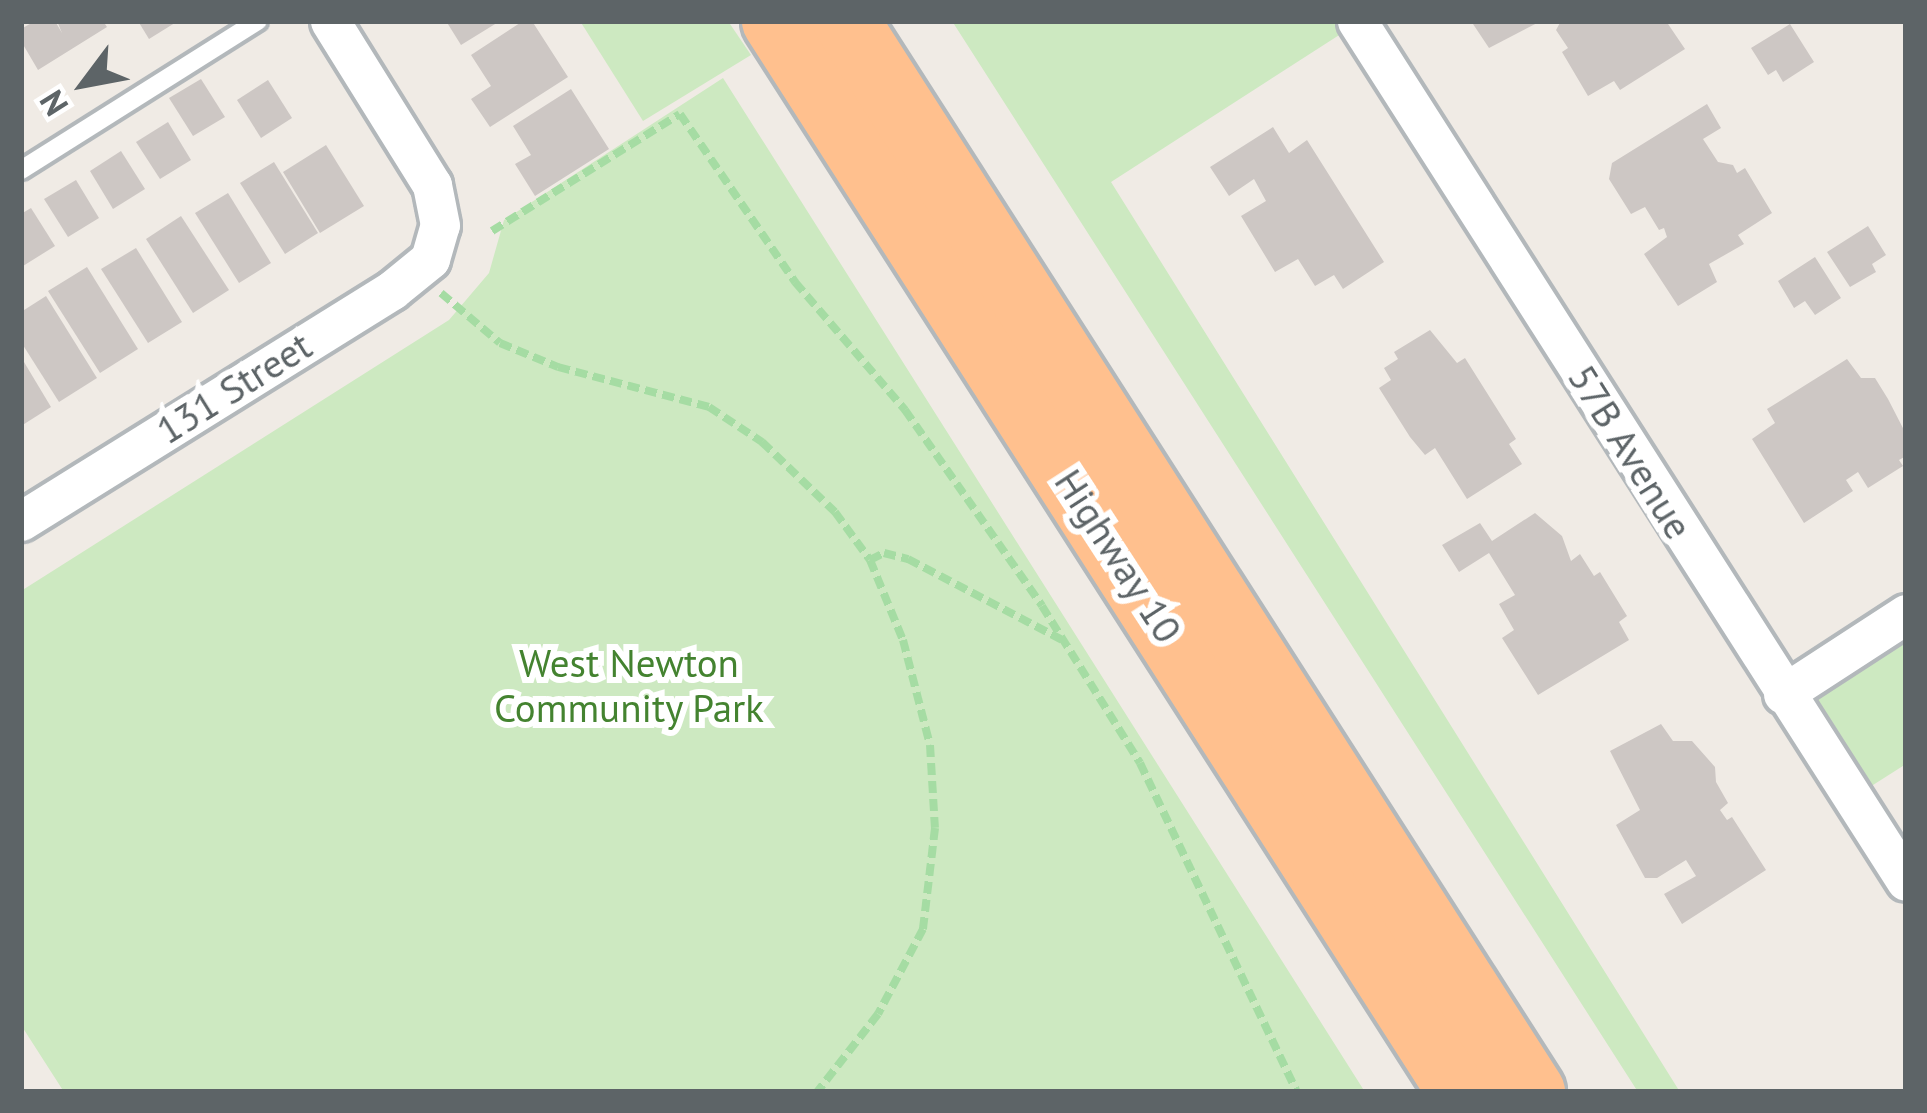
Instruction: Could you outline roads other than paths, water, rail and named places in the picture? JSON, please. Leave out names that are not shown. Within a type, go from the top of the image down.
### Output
[{"type":"highway","name":"Highway 10","points":[[775,21],[1461,1092]]},
{"type":"highway","name":"Highway 10","points":[[846,21],[1532,1092]]},
{"type":"street","name":"131 Street","points":[[21,521],[392,290],[421,270],[438,245],[439,209],[432,185],[330,21]]},
{"type":"street","name":"57B Avenue","points":[[1357,21],[1906,881]]},
{"type":"street","points":[[1783,694],[1906,614]]},
{"type":"lane","points":[[21,170],[258,21]]},
{"type":"park label","name":"West Newton Community Park","points":[[629,686]]}]
